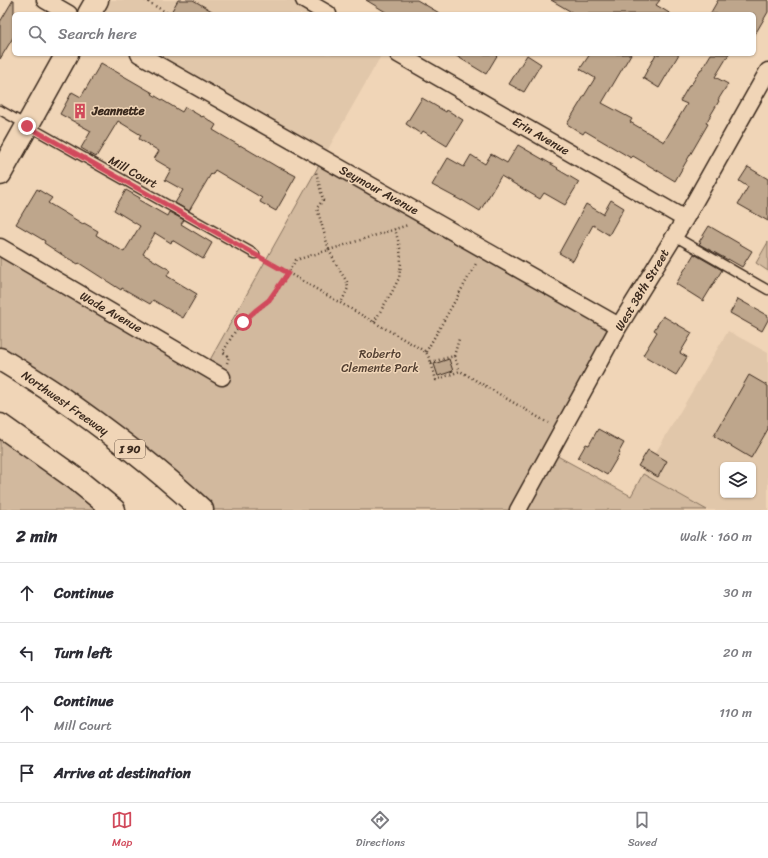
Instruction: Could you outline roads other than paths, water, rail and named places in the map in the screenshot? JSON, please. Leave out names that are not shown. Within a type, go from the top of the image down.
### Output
[{"type":"main road","points":[[90,12],[97,0]]},
{"type":"main road","points":[[0,174],[66,56]]},
{"type":"main road","name":"Northwest Freeway","points":[[0,359],[53,393],[125,445],[177,487],[202,510]]},
{"type":"main road","points":[[0,425],[76,479],[114,510]]},
{"type":"main road","points":[[76,479],[100,510]]},
{"type":"street","points":[[45,0],[66,12]]},
{"type":"street","points":[[304,0],[325,12]]},
{"type":"street","name":"Seymour Avenue","points":[[143,56],[619,326]]},
{"type":"street","name":"Erin Avenue","points":[[401,56],[685,219]]},
{"type":"street","name":"West 38th Street","points":[[518,510],[619,326],[685,219],[768,71]]},
{"type":"street","name":"Wade Avenue","points":[[0,247],[222,377]]},
{"type":"lane","name":"Mill Court","points":[[0,110],[255,254]]},
{"type":"lane","points":[[674,236],[768,290]]},
{"type":"place","name":"Jeannette","points":[[80,111]]},
{"type":"park label","name":"Roberto Clemente Park","points":[[380,361]]}]
